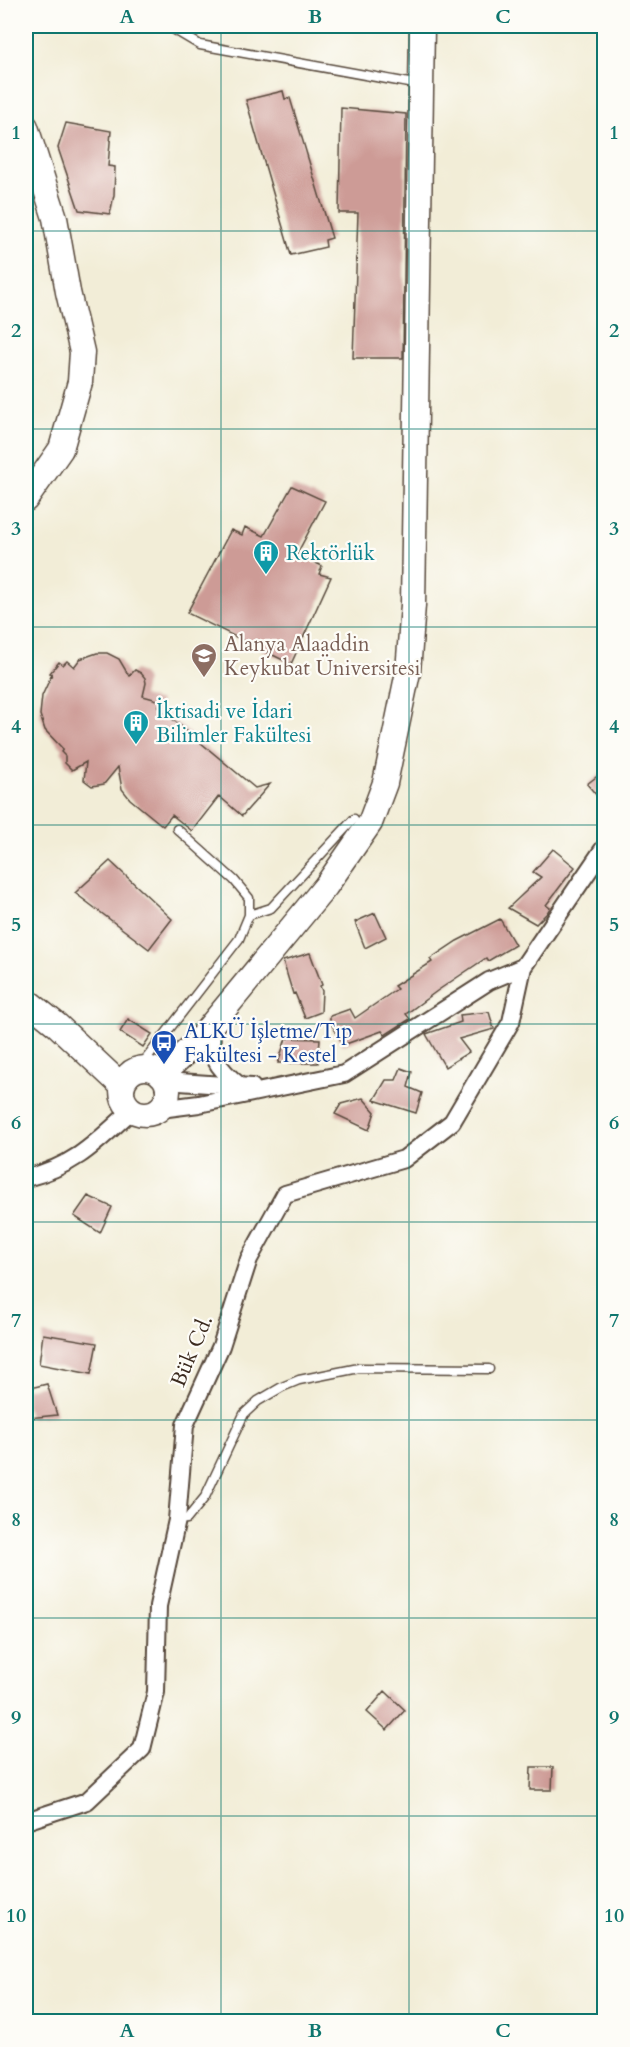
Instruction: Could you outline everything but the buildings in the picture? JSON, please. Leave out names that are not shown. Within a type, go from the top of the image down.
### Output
[{"type":"street","points":[[422,26],[413,605],[408,672],[385,783],[370,823],[326,886],[214,1023],[181,1059],[147,1075],[123,1100],[132,1110],[146,1114],[160,1109],[199,1104],[344,1074],[489,981],[523,968],[604,848]]},
{"type":"street","points":[[26,127],[56,218],[68,292],[82,352],[80,382],[61,449],[26,500]]},
{"type":"street","name":"Bük Cd.","points":[[26,1821],[87,1801],[142,1749],[156,1692],[158,1606],[177,1520],[185,1425],[221,1346],[249,1259],[285,1194],[404,1159],[452,1122],[511,1022],[523,968]]},
{"type":"street","points":[[26,1000],[57,1025],[147,1075],[168,1096],[160,1109]]},
{"type":"street","points":[[214,1023],[211,1040],[214,1059],[222,1072],[240,1086]]},
{"type":"street","points":[[147,1075],[277,1088]]},
{"type":"street","points":[[26,1178],[51,1172],[87,1151],[132,1110]]},
{"type":"lane","points":[[168,26],[200,45],[421,85]]},
{"type":"lane","points":[[249,915],[271,908],[354,819]]},
{"type":"lane","points":[[147,1075],[146,1059],[239,939],[249,915],[249,898],[234,880],[177,829]]},
{"type":"lane","points":[[177,1520],[187,1519],[205,1497],[244,1414],[258,1401],[282,1387],[299,1380],[359,1368],[489,1369]]},
{"type":"place","name":"Rektörlük","points":[[266,576]]},
{"type":"place","name":"Alanya Alaaddin Keykubat Üniversitesi","points":[[204,679]]},
{"type":"place","name":"İktisadi ve İdari Bilimler Fakültesi","points":[[136,746]]},
{"type":"place","name":"ALKÜ İşletme/Tıp Fakültesi - Kestel","points":[[164,1066]]}]
